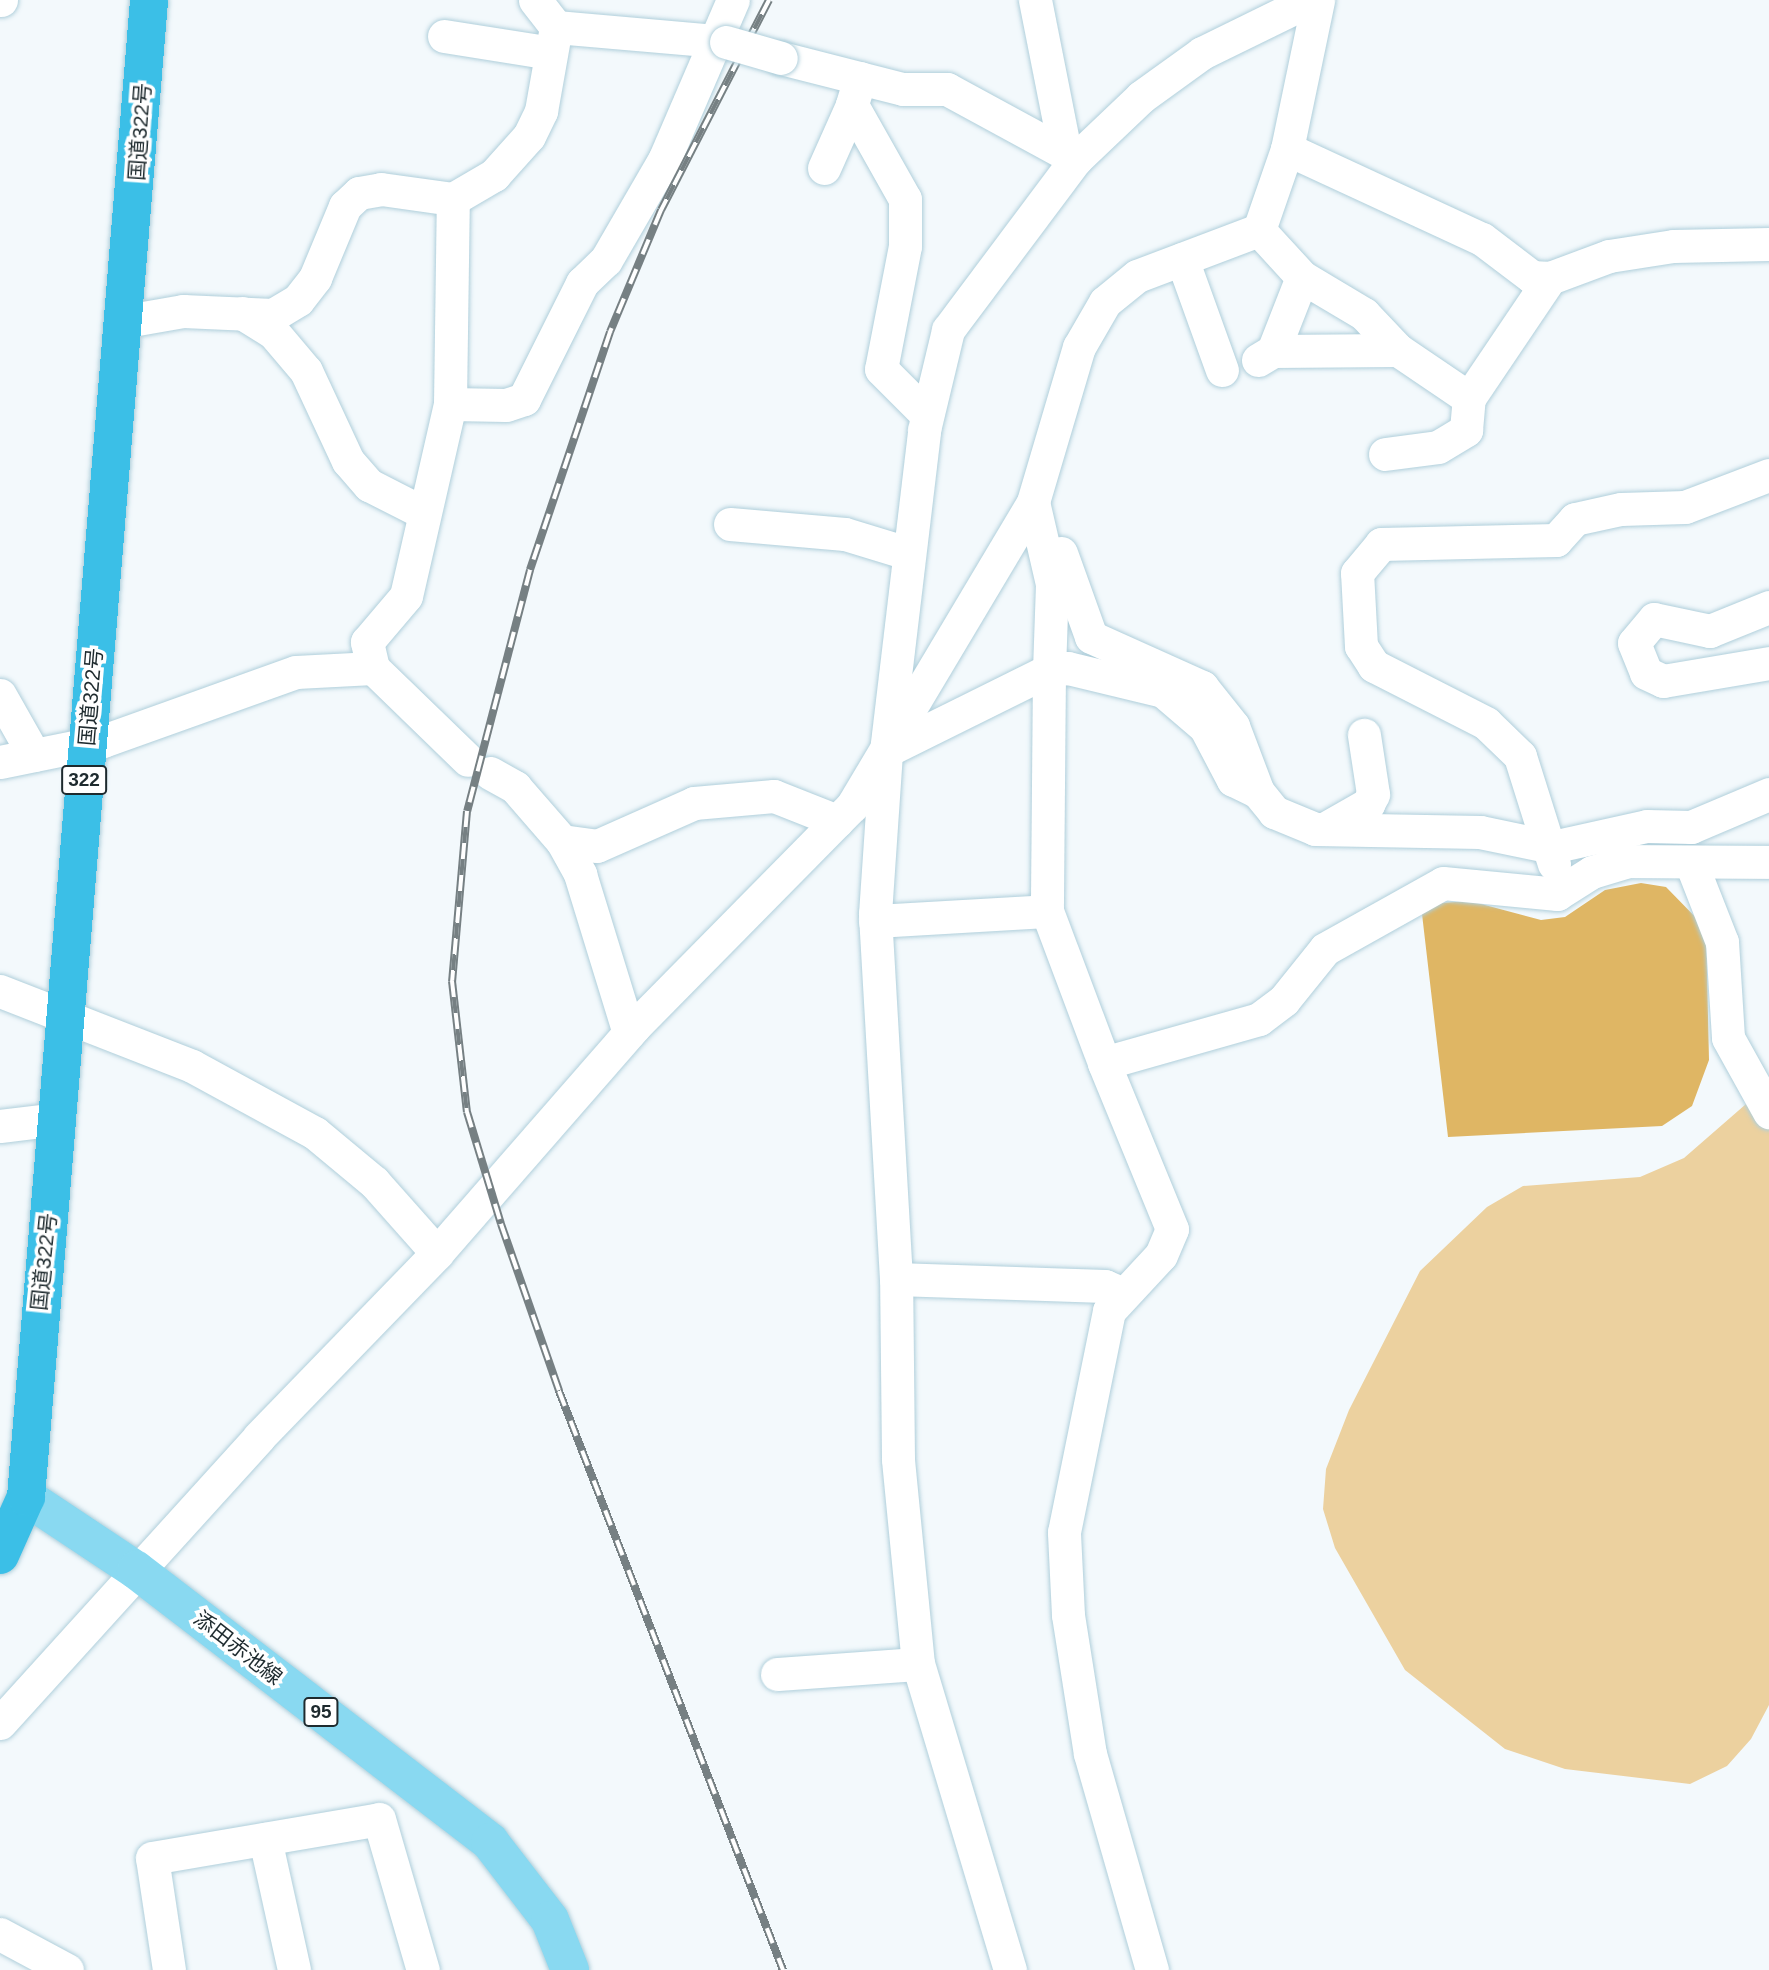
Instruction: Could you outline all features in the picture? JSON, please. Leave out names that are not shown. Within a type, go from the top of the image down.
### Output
[{"type":"highway","name":"国道322号","points":[[10,1523],[57,1119],[62,1016],[126,321],[149,0]]},
{"type":"main road","name":"添田赤池線","points":[[10,1523],[136,1570],[490,1842],[550,1920],[570,1970]]},
{"type":"street","points":[[126,321],[183,311],[273,315],[298,300],[315,278],[345,206],[359,193],[382,189],[453,199],[516,156],[541,111],[554,40],[535,0]]},
{"type":"street","points":[[450,404],[506,405],[524,398],[582,283],[606,260],[664,160],[720,41],[733,0]]},
{"type":"street","points":[[1035,0],[1071,156]]},
{"type":"street","points":[[1010,1970],[918,1664],[898,1459],[896,1279],[875,921],[886,751],[907,553],[927,415],[948,330],[1071,156],[1140,97],[1202,53],[1310,0]]},
{"type":"street","points":[[1259,230],[1287,149],[1318,0]]},
{"type":"street","points":[[444,36],[720,41],[781,58],[856,92],[947,89],[1071,156]]},
{"type":"street","points":[[824,168],[856,92]]},
{"type":"street","points":[[856,92],[905,199],[905,246],[881,369],[927,415]]},
{"type":"street","points":[[1287,149],[1482,239],[1532,277],[1550,278],[1609,256],[1673,246],[1769,244]]},
{"type":"street","points":[[453,199],[450,404],[420,512],[405,596],[367,642],[373,668],[479,767],[515,787],[562,841],[580,874],[629,1033]]},
{"type":"street","points":[[0,1723],[136,1570],[437,1253],[629,1033],[837,821],[886,751],[1033,502],[1079,347],[1105,302],[1137,276],[1259,230]]},
{"type":"street","points":[[1259,230],[1302,277],[1364,314],[1398,350],[1469,398]]},
{"type":"street","points":[[1182,259],[1222,370]]},
{"type":"street","points":[[1302,277],[1266,355],[1398,350]]},
{"type":"street","points":[[1385,454],[1456,440],[1470,418],[1469,398],[1550,278]]},
{"type":"street","points":[[242,313],[273,332],[306,371],[348,461],[369,485],[420,512]]},
{"type":"street","points":[[1557,894],[1552,846],[1520,756],[1486,723],[1374,666],[1361,646],[1357,573],[1381,544],[1556,540],[1575,519],[1622,509],[1685,507],[1769,475]]},
{"type":"street","points":[[1033,502],[1052,584],[1047,911],[1104,1063],[1172,1229],[1161,1255],[1121,1293],[1108,1311],[1078,1450],[1064,1532],[1067,1601],[1090,1754],[1143,1967]]},
{"type":"street","points":[[1033,502],[1050,522],[1091,637],[1202,687],[1233,726],[1258,792],[1274,812],[1324,830],[1480,832],[1552,846],[1647,826],[1691,827],[1769,794]]},
{"type":"street","points":[[730,524],[845,534],[907,553]]},
{"type":"street","points":[[1769,607],[1710,631],[1654,619],[1634,643],[1640,666],[1663,681],[1769,663]]},
{"type":"street","points":[[0,762],[86,744],[252,683],[296,672],[373,668]]},
{"type":"street","points":[[886,751],[1049,670],[1068,668],[1163,691],[1205,727],[1233,780],[1258,792]]},
{"type":"street","points":[[0,695],[34,755]]},
{"type":"street","points":[[1324,830],[1373,794],[1364,735]]},
{"type":"street","points":[[562,841],[597,846],[694,803],[774,796],[837,821]]},
{"type":"street","points":[[1104,1063],[1258,1019],[1284,1000],[1325,950],[1443,883],[1557,894],[1592,872],[1629,861],[1769,862]]},
{"type":"street","points":[[1691,863],[1722,942],[1728,1038],[1769,1112]]},
{"type":"street","points":[[875,921],[1047,911]]},
{"type":"street","points":[[0,991],[192,1066],[315,1133],[374,1182],[437,1253]]},
{"type":"street","points":[[0,1126],[57,1119]]},
{"type":"street","points":[[896,1279],[1105,1286],[1121,1293]]},
{"type":"street","points":[[777,1674],[918,1664]]},
{"type":"street","points":[[169,1970],[152,1858],[379,1819],[423,1970]]},
{"type":"street","points":[[265,1839],[294,1970]]},
{"type":"street","points":[[0,1934],[66,1970]]},
{"type":"shaded area","points":[[1641,883],[1666,887],[1706,928],[1709,1060],[1692,1106],[1662,1126],[1448,1137],[1422,914],[1441,903],[1470,901],[1541,920],[1565,917],[1605,890]]},
{"type":"shaded area","points":[[1769,1084],[1769,1705],[1751,1739],[1727,1766],[1690,1784],[1565,1769],[1505,1749],[1405,1670],[1335,1548],[1323,1509],[1326,1469],[1349,1410],[1420,1271],[1487,1207],[1523,1186],[1640,1177],[1684,1158]]},
{"type":"railway","points":[[769,0],[661,210],[610,332],[530,570],[467,811],[452,981],[467,1112],[501,1224],[559,1391],[783,1970]]}]
